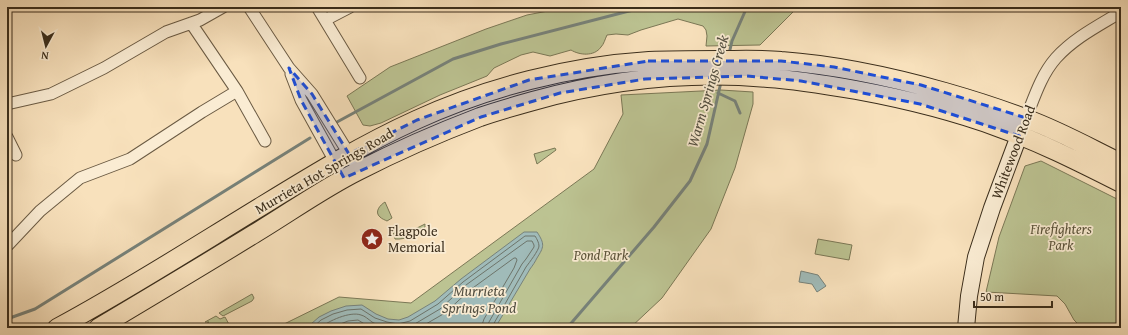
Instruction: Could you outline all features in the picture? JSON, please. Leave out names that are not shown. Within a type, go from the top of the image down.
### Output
[{"type":"main road","name":"Murrieta Hot Springs Road","points":[[57,328],[89,311],[342,158],[417,120],[472,98],[529,80],[575,70],[623,63],[671,60],[708,60],[750,68],[801,81],[877,94],[958,114],[1000,128],[1048,147],[1121,183]]},
{"type":"main road","name":"Murrieta Hot Springs Road","points":[[98,328],[330,186],[351,174],[409,146],[481,116],[520,104],[604,85],[701,76],[781,61],[834,67],[882,76],[962,97],[1026,118],[1121,163]]},
{"type":"main road","name":"Whitewood Road","points":[[966,328],[969,296],[976,258],[992,208],[1026,118]]},
{"type":"street","points":[[7,104],[51,94],[104,68],[166,32],[191,24],[223,7]]},
{"type":"street","points":[[249,7],[289,68],[312,94],[351,174]]},
{"type":"street","points":[[317,7],[360,78]]},
{"type":"street","points":[[325,20],[350,7]]},
{"type":"street","name":"Whitewood Road","points":[[1026,118],[1040,83],[1055,59],[1080,37],[1121,12]]},
{"type":"street","points":[[191,24],[237,91],[264,141]]},
{"type":"street","points":[[289,68],[301,100],[342,158],[351,174]]},
{"type":"street","points":[[7,246],[40,211],[80,178],[130,159],[237,91]]},
{"type":"street","points":[[7,137],[16,155]]},
{"type":"highlighted area","points":[[648,61],[781,61],[834,67],[921,85],[1026,118],[1019,136],[920,104],[801,81],[747,76],[645,79],[560,93],[481,117],[344,178],[301,100],[289,68],[312,94],[349,154],[417,120],[529,80]]},
{"type":"green space","points":[[569,7],[798,7],[760,45],[706,46],[707,36],[706,30],[703,26],[678,19],[628,35],[607,35],[601,47],[591,54],[582,54],[571,50],[550,56],[533,52],[521,55],[494,68],[487,76],[440,95],[381,123],[370,126],[363,125],[347,96],[390,67],[486,29],[527,15]]},
{"type":"green space","name":"Pond Park","points":[[721,90],[753,92],[753,104],[735,168],[711,229],[662,298],[630,328],[276,328],[339,297],[411,303],[594,169],[623,114],[621,95]]},
{"type":"green space","points":[[555,148],[556,150],[537,164],[534,154]]},
{"type":"green space","name":"Firefighters Park","points":[[1041,161],[1121,201],[1121,328],[1082,328],[1074,320],[1065,304],[1057,296],[986,292],[999,237],[1025,166]]},
{"type":"green space","points":[[385,202],[392,218],[387,221],[378,215],[380,207]]},
{"type":"green space","points":[[425,224],[425,227],[422,230],[415,234],[403,239],[395,239],[393,231],[398,228],[403,235]]},
{"type":"green space","points":[[818,239],[852,245],[849,260],[815,254]]},
{"type":"green space","points":[[252,294],[254,298],[252,301],[223,316],[219,313]]},
{"type":"green space","points":[[216,316],[220,319],[225,317],[231,328],[199,328],[209,322],[205,322]]},
{"type":"water","name":"Murrieta Springs Pond","points":[[524,232],[537,232],[543,245],[535,262],[495,328],[302,328],[331,311],[346,306],[362,305],[376,314],[388,319],[399,320],[408,317],[435,301],[461,279]]},
{"type":"water","points":[[801,271],[818,275],[826,286],[817,292],[812,284],[799,282]]},
{"type":"waterway","points":[[337,122],[453,59],[501,44],[648,7]]},
{"type":"waterway","name":"Warm Springs Creek","points":[[729,54],[732,41],[747,7]]},
{"type":"waterway","name":"Warm Springs Creek","points":[[567,328],[654,227],[690,181],[707,144],[721,82]]},
{"type":"waterway","points":[[718,93],[735,101],[740,113]]},
{"type":"waterway","points":[[7,319],[35,309],[310,138]]},
{"type":"place","name":"Flagpole Memorial","points":[[372,239]]}]
